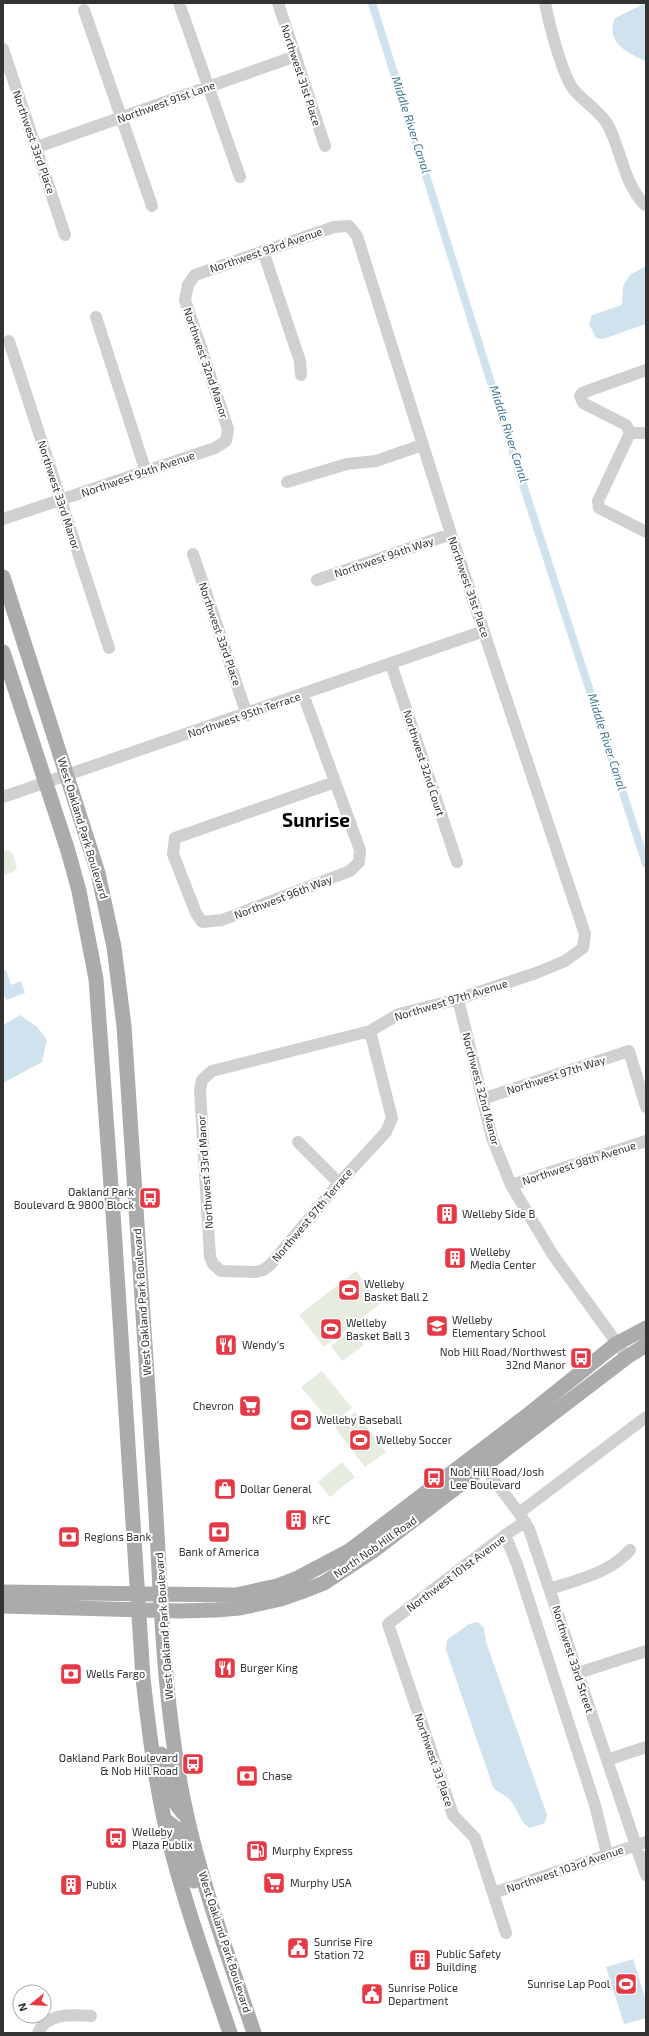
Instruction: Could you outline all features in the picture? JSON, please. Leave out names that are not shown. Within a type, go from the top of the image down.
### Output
[{"type":"main road","name":"West Oakland Park Boulevard","points":[[3,577],[68,776],[105,900],[121,991],[160,1595],[171,1721],[188,1820],[215,1917],[254,2033]]},
{"type":"main road","name":"West Oakland Park Boulevard","points":[[3,652],[79,891],[88,935],[99,1004],[138,1602],[149,1732],[164,1819],[181,1886],[230,2033]]},
{"type":"main road","name":"North Nob Hill Road","points":[[3,1592],[138,1602],[162,1610],[180,1611],[240,1608],[281,1599],[324,1583],[373,1551],[616,1344],[646,1328]]},
{"type":"main road","name":"North Nob Hill Road","points":[[3,1606],[138,1602],[160,1595],[236,1595],[277,1586],[298,1578],[350,1551],[646,1345]]},
{"type":"main road","points":[[149,1732],[157,1740],[174,1801],[188,1820]]},
{"type":"main road","points":[[164,1819],[177,1829],[202,1904],[215,1917]]},
{"type":"street","points":[[179,3],[207,87],[240,177]]},
{"type":"street","name":"Northwest 31st Place","points":[[278,3],[324,146]]},
{"type":"street","points":[[545,3],[553,36],[573,89],[606,123],[629,184],[635,194],[645,205]]},
{"type":"street","points":[[84,10],[152,206]]},
{"type":"street","name":"Northwest 33rd Place","points":[[3,49],[37,147],[65,235]]},
{"type":"street","name":"Northwest 91st Lane","points":[[37,147],[296,56]]},
{"type":"street","name":"Northwest 31st Place","points":[[349,226],[357,236],[451,534],[585,934],[583,948]]},
{"type":"street","name":"Northwest 93rd Avenue","points":[[188,285],[195,275],[334,227],[349,226]]},
{"type":"street","points":[[263,251],[300,361],[301,375]]},
{"type":"street","name":"Northwest 32nd Manor","points":[[188,285],[185,300],[228,429],[226,441]]},
{"type":"street","points":[[96,317],[146,472]]},
{"type":"street","name":"Northwest 33rd Manor","points":[[9,341],[109,648]]},
{"type":"street","points":[[630,433],[626,425],[582,403],[580,396],[582,393],[646,370]]},
{"type":"street","points":[[630,433],[645,433]]},
{"type":"street","points":[[630,433],[598,501],[599,508],[646,532]]},
{"type":"street","name":"Northwest 94th Avenue","points":[[3,519],[215,448],[226,441]]},
{"type":"street","points":[[287,482],[347,464],[376,461],[422,445]]},
{"type":"street","name":"Northwest 94th Way","points":[[317,580],[451,534]]},
{"type":"street","name":"Northwest 33rd Place","points":[[193,554],[247,714]]},
{"type":"street","name":"Northwest 95th Terrace","points":[[3,798],[45,782],[68,776],[484,631]]},
{"type":"street","name":"Northwest 32nd Court","points":[[391,664],[457,862]]},
{"type":"street","points":[[303,694],[335,782]]},
{"type":"street","name":"Northwest 96th Way","points":[[335,782],[360,850],[359,862],[350,871],[222,920],[202,922],[196,913],[173,854],[175,838],[335,782]]},
{"type":"street","name":"Northwest 97th Avenue","points":[[202,1080],[212,1071],[370,1031],[399,1014],[458,999],[536,973],[565,961],[583,948]]},
{"type":"street","name":"Northwest 32nd Manor","points":[[458,999],[492,1138],[511,1185],[553,1255],[616,1344],[627,1357]]},
{"type":"street","name":"Northwest 97th Terrace","points":[[213,1264],[221,1271],[256,1272],[263,1270],[270,1265],[339,1183],[386,1132],[392,1118],[370,1031]]},
{"type":"street","name":"Northwest 97th Way","points":[[482,1099],[629,1051],[646,1107]]},
{"type":"street","name":"Northwest 33rd Manor","points":[[202,1080],[200,1090],[210,1257],[213,1264]]},
{"type":"street","name":"Northwest 98th Avenue","points":[[511,1185],[646,1141]]},
{"type":"street","points":[[298,1142],[339,1183]]},
{"type":"street","name":"Northwest 101st Avenue","points":[[388,1624],[505,1535],[522,1518],[646,1416]]},
{"type":"street","name":"Northwest 33rd Street","points":[[479,1461],[522,1518],[550,1589],[607,1760],[641,1843],[646,1875]]},
{"type":"street","points":[[505,1535],[519,1572],[595,1805],[607,1854]]},
{"type":"street","points":[[550,1589],[606,1570],[622,1560],[630,1550]]},
{"type":"street","name":"Northwest 33 Place","points":[[388,1624],[453,1815],[475,1838],[506,1933]]},
{"type":"street","points":[[578,1673],[646,1651]]},
{"type":"street","points":[[607,1760],[646,1747]]},
{"type":"street","name":"Northwest 103rd Avenue","points":[[493,1893],[641,1843]]},
{"type":"street","points":[[38,2033],[41,2026],[56,2018],[68,2015],[91,2016]]},
{"type":"shaded area","points":[[7,850],[12,853],[17,867],[15,871],[3,875],[3,852]]},
{"type":"shaded area","points":[[356,1271],[381,1303],[324,1347],[299,1315]]},
{"type":"shaded area","points":[[352,1329],[364,1345],[342,1361],[331,1346]]},
{"type":"shaded area","points":[[322,1371],[352,1408],[332,1424],[301,1387]]},
{"type":"shaded area","name":"Welleby Baseball","points":[[302,1408],[312,1422],[299,1431],[290,1418]]},
{"type":"shaded area","name":"Welleby Soccer","points":[[355,1412],[386,1452],[365,1467],[335,1428]]},
{"type":"shaded area","points":[[342,1462],[355,1477],[330,1497],[318,1482]]},
{"type":"water","points":[[646,3],[646,61],[619,46],[613,34],[613,26],[615,18]]},
{"type":"water","points":[[646,266],[646,324],[603,339],[596,338],[589,324],[592,315],[622,305],[623,286],[630,275]]},
{"type":"water","points":[[6,970],[11,985],[21,981],[25,993],[6,1000],[3,992],[3,971]]},
{"type":"water","points":[[20,1015],[37,1027],[47,1040],[42,1062],[3,1083],[3,1025]]},
{"type":"water","points":[[478,1622],[484,1628],[486,1642],[547,1815],[545,1823],[530,1828],[523,1822],[515,1806],[509,1799],[493,1787],[446,1650],[447,1640],[469,1624]]},
{"type":"water","name":"Sunrise Lap Pool","points":[[633,1959],[646,2001],[646,2018],[624,2024],[606,1967]]},
{"type":"waterway","name":"Middle River Canal","points":[[372,3],[518,469],[646,864]]},
{"type":"place","name":"Oakland Park Boulevard & 9800 Block","points":[[150,1198]]},
{"type":"place","name":"Welleby Side B","points":[[447,1214]]},
{"type":"place","name":"Welleby Media Center","points":[[455,1258]]},
{"type":"place","name":"Welleby Basket Ball 2","points":[[349,1290]]},
{"type":"place","name":"Welleby Elementary School","points":[[437,1326]]},
{"type":"place","name":"Welleby Basket Ball 3","points":[[331,1329]]},
{"type":"place","name":"Wendy's","points":[[226,1345]]},
{"type":"place","name":"Nob Hill Road/Northwest 32nd Manor","points":[[581,1358]]},
{"type":"place","name":"Chevron","points":[[250,1406]]},
{"type":"place","name":"Welleby Baseball","points":[[301,1420]]},
{"type":"place","name":"Welleby Soccer","points":[[360,1440]]},
{"type":"place","name":"Nob Hill Road/Josh Lee Boulevard","points":[[434,1478]]},
{"type":"place","name":"Dollar General","points":[[225,1489]]},
{"type":"place","name":"KFC","points":[[296,1520]]},
{"type":"place","name":"Bank of America","points":[[219,1532]]},
{"type":"place","name":"Regions Bank","points":[[69,1537]]},
{"type":"place","name":"Burger King","points":[[225,1668]]},
{"type":"place","name":"Wells Fargo","points":[[71,1674]]},
{"type":"place","name":"Oakland Park Boulevard & Nob Hill Road","points":[[193,1764]]},
{"type":"place","name":"Chase","points":[[247,1776]]},
{"type":"place","name":"Welleby Plaza Publix","points":[[116,1838]]},
{"type":"place","name":"Murphy Express","points":[[257,1851]]},
{"type":"place","name":"Murphy USA","points":[[274,1883]]},
{"type":"place","name":"Publix","points":[[71,1885]]},
{"type":"place","name":"Sunrise Fire Station 72","points":[[298,1948]]},
{"type":"place","name":"Public Safety Building","points":[[420,1960]]},
{"type":"place","name":"Sunrise Lap Pool","points":[[626,1984]]},
{"type":"place","name":"Sunrise Police Department","points":[[372,1994]]},
{"type":"district","name":"Sunrise","points":[[316,820]]}]
